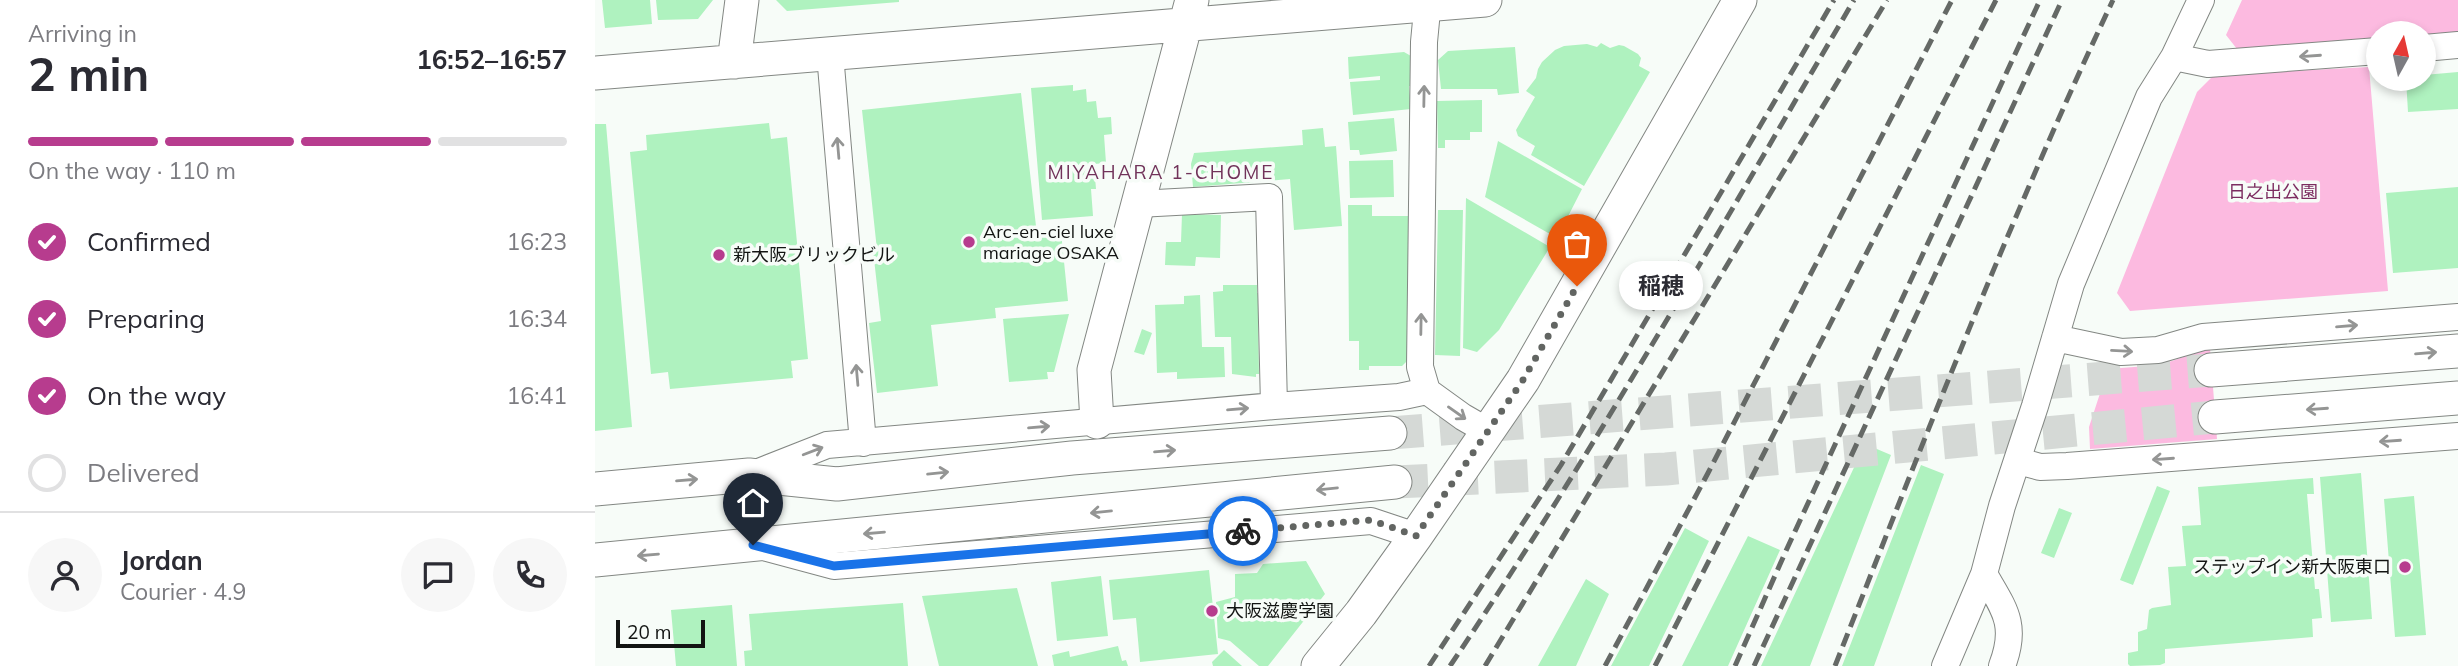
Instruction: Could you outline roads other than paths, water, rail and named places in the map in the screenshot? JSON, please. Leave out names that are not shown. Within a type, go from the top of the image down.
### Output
[{"type":"street","points":[[734,62],[742,0]]},
{"type":"street","points":[[595,73],[830,54],[1189,13],[1485,0]]},
{"type":"street","points":[[1945,666],[1984,573],[2071,284],[2149,97],[2174,57],[2201,0]]},
{"type":"street","points":[[1318,666],[1361,613],[1416,536],[1489,432],[1529,369],[1737,1]]},
{"type":"street","points":[[1428,2],[1424,43],[1420,367],[1427,391],[1489,432]]},
{"type":"street","points":[[1097,422],[1094,370],[1189,13]]},
{"type":"street","points":[[2436,47],[2458,45]]},
{"type":"street","points":[[2174,57],[2208,64],[2366,52]]},
{"type":"street","points":[[830,54],[863,443]]},
{"type":"street","points":[[1138,204],[1269,197],[1274,406]]},
{"type":"street","points":[[2055,338],[2120,352],[2158,350],[2203,337],[2458,317]]},
{"type":"street","points":[[2211,370],[2458,351]]},
{"type":"street","points":[[749,475],[827,445],[1399,397],[1427,391]]},
{"type":"street","points":[[2215,417],[2458,398]]},
{"type":"street","points":[[595,489],[749,475],[837,484],[1072,458],[1390,433]]},
{"type":"street","points":[[2018,461],[2040,467],[2067,466],[2458,436]]},
{"type":"street","points":[[595,560],[1395,482]]},
{"type":"street","points":[[753,545],[834,566],[1371,520],[1416,536]]},
{"type":"street","points":[[1984,573],[2010,621],[2009,641],[2002,666]]},
{"type":"tunnel","points":[[1390,433],[2211,370]]},
{"type":"tunnel","points":[[1395,482],[1666,469],[2215,417]]},
{"type":"railway","points":[[1429,666],[1561,465],[1834,0]]},
{"type":"railway","points":[[1450,666],[1504,585],[1607,419],[1854,0]]},
{"type":"railway","points":[[1485,666],[1887,0]]},
{"type":"railway","points":[[1605,666],[1708,473],[1952,0]]},
{"type":"railway","points":[[1655,666],[1996,0]]},
{"type":"railway","points":[[1735,666],[2040,0]]},
{"type":"railway","points":[[1754,666],[2062,0]]},
{"type":"railway","points":[[1835,666],[2003,247],[2113,0]]},
{"type":"place","name":"Arc-en-ciel luxe mariage OSAKA","points":[[969,242]]},
{"type":"place","name":"新大阪ブリックビル","points":[[719,255]]},
{"type":"place","name":"稲穂","points":[[1577,286]]},
{"type":"place","name":"ステップイン新大阪東口","points":[[2405,567]]},
{"type":"place","name":"大阪滋慶学園","points":[[1212,611]]},
{"type":"district","name":"MIYAHARA 1-CHOME","points":[[1161,172]]},
{"type":"park label","name":"日之出公園","points":[[2273,192]]}]
